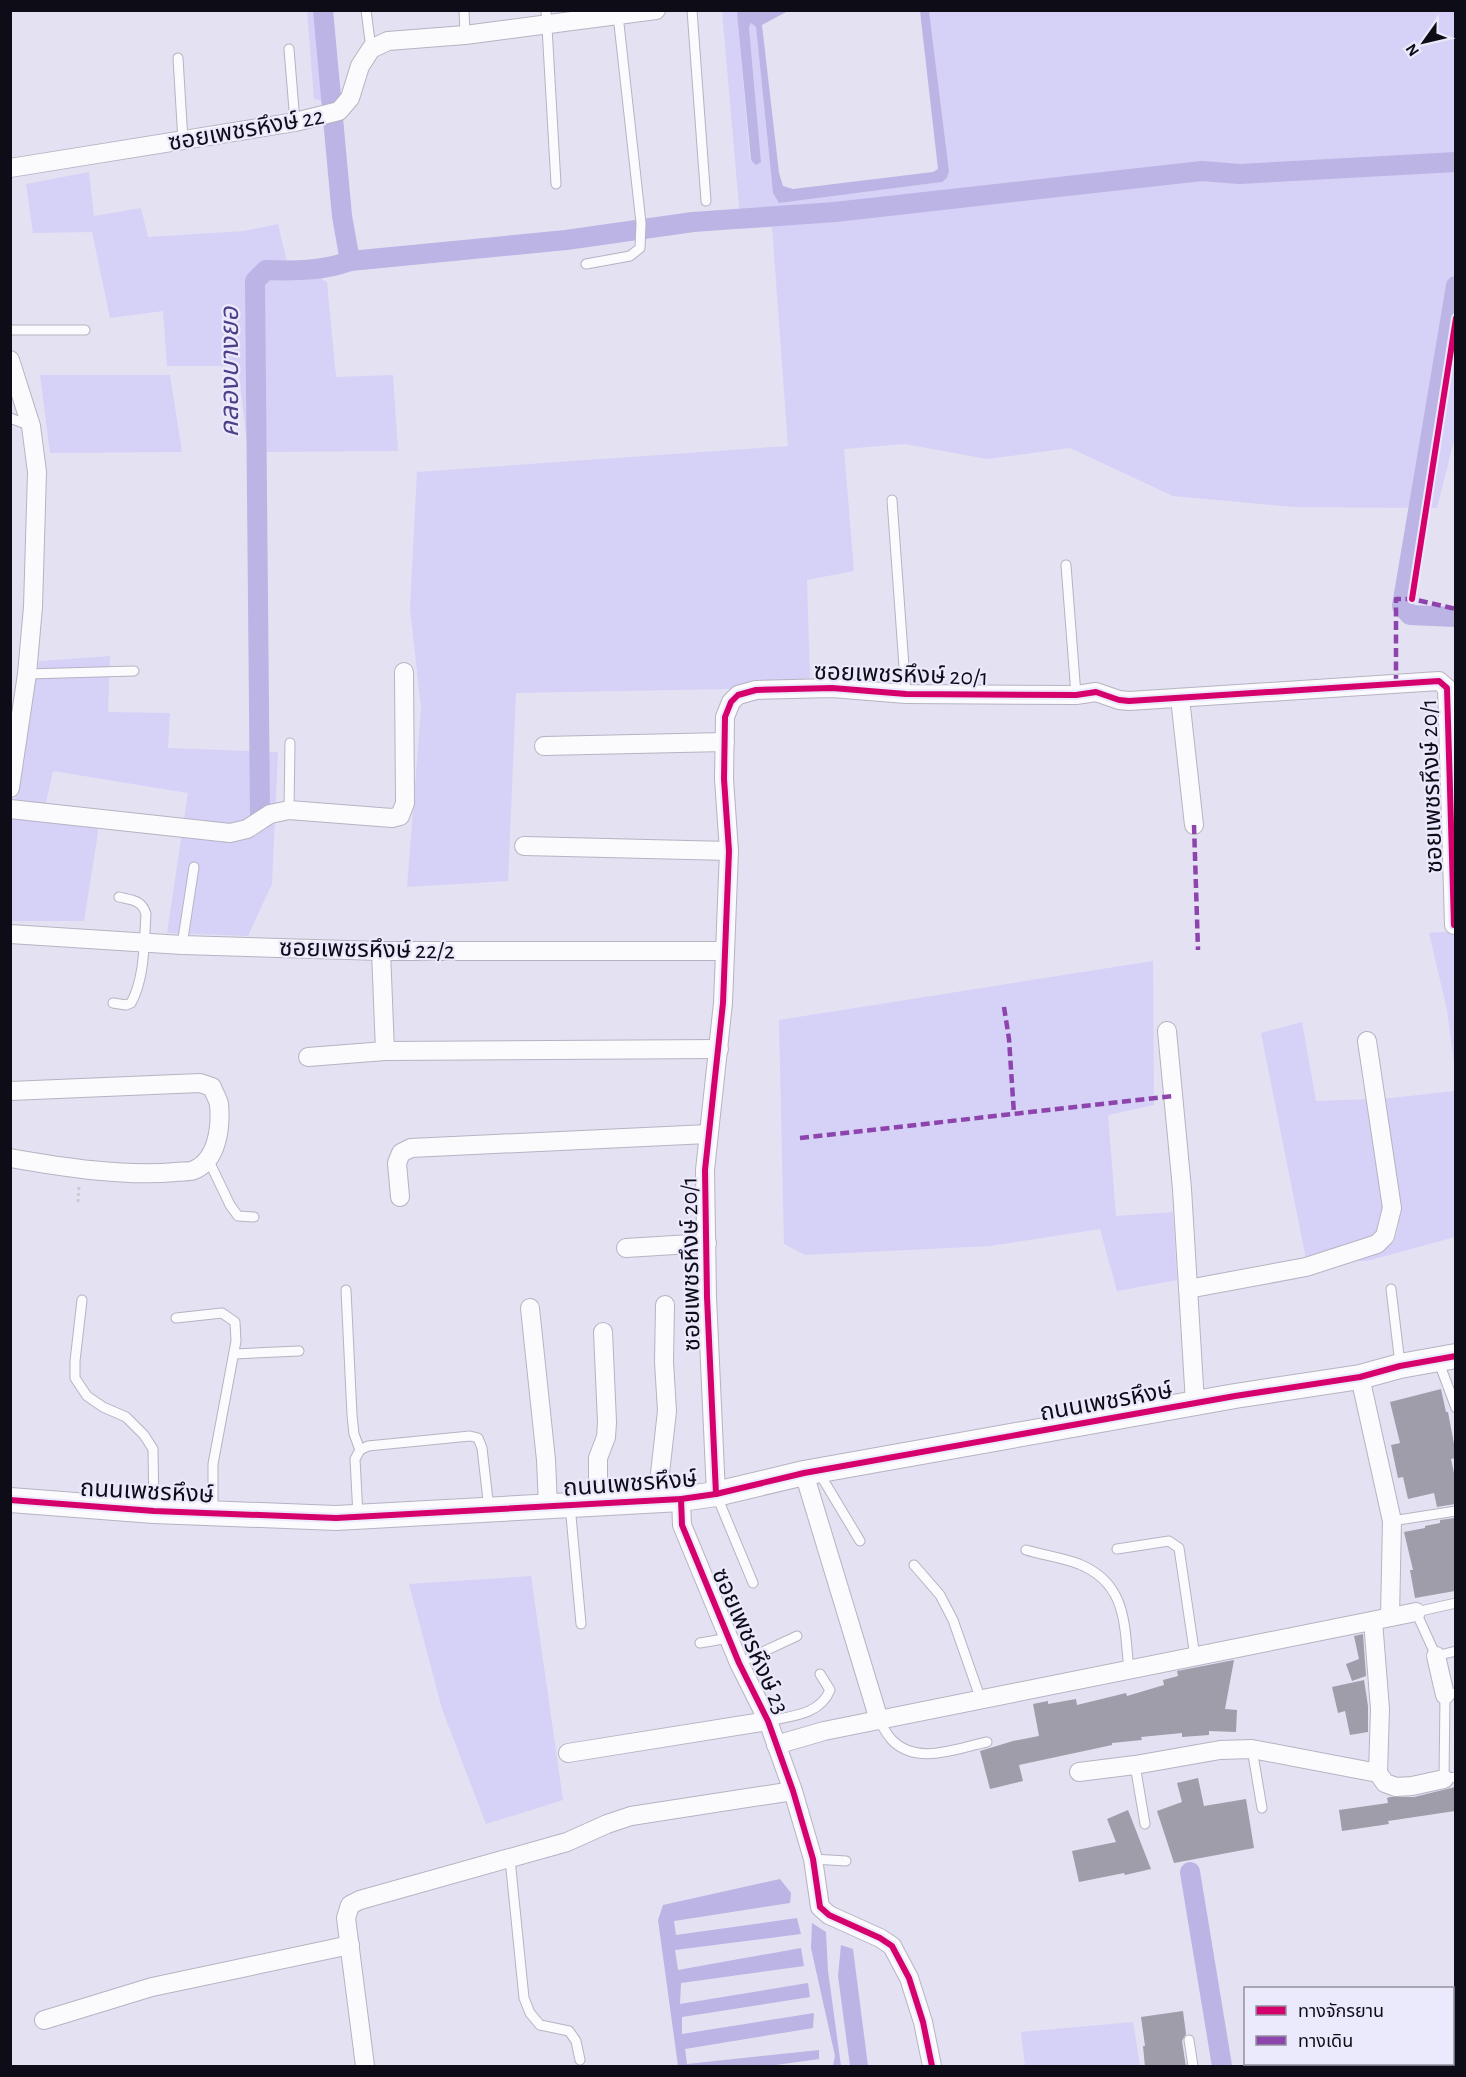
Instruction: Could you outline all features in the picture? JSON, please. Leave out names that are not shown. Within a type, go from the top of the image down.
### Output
[{"type":"main road","name":"ถนนเพชรหึงษ์","points":[[10,1500],[154,1511],[295,1517],[358,1517],[681,1499],[716,1494],[811,1472],[1195,1403],[1360,1377],[1400,1366],[1447,1358]]},
{"type":"street","points":[[371,49],[388,41],[465,34],[546,17],[618,15],[656,10]]},
{"type":"street","name":"ซอยเพชรหึงษ์ 22","points":[[10,168],[295,122],[339,111],[350,98],[360,66],[371,49]]},
{"type":"street","points":[[10,360],[31,426],[37,472],[33,607],[27,674],[10,788]]},
{"type":"street","points":[[10,809],[230,833],[246,830],[270,814],[290,810],[392,818],[400,816],[405,803],[404,672]]},
{"type":"street","name":"ซอยเพชรหึงษ์ 20/1","points":[[716,1494],[707,1297],[705,1170],[723,1003],[729,850],[724,779],[725,717],[731,702],[738,694],[756,690],[832,688],[906,694],[1076,695],[1096,692],[1119,700],[1439,681],[1446,688],[1454,925]]},
{"type":"street","points":[[1180,698],[1194,825]]},
{"type":"street","points":[[544,746],[725,742]]},
{"type":"street","points":[[524,846],[729,850]]},
{"type":"street","name":"ซอยเพชรหึงษ์ 22/2","points":[[10,934],[182,945],[381,951],[724,951]]},
{"type":"street","points":[[381,951],[385,1052]]},
{"type":"street","points":[[1167,1031],[1182,1189],[1195,1403]]},
{"type":"street","points":[[1188,1289],[1306,1267],[1377,1244],[1385,1236],[1392,1208],[1367,1041]]},
{"type":"street","points":[[308,1057],[385,1052],[719,1049]]},
{"type":"street","points":[[10,1091],[200,1083],[212,1087],[219,1102],[215,1147],[208,1159],[195,1170],[163,1173],[80,1169],[10,1158]]},
{"type":"street","points":[[400,1197],[397,1163],[401,1153],[411,1148],[708,1134]]},
{"type":"street","points":[[626,1248],[707,1243]]},
{"type":"street","points":[[657,1500],[667,1412],[664,1362],[665,1305]]},
{"type":"street","points":[[530,1308],[546,1460],[559,1506]]},
{"type":"street","points":[[598,1504],[598,1458],[606,1437],[607,1422],[603,1332]]},
{"type":"street","points":[[1360,1377],[1392,1521],[1382,1619],[1378,1773],[1385,1783],[1396,1787],[1450,1778]]},
{"type":"street","points":[[811,1472],[879,1720]]},
{"type":"street","name":"ซอยเพชรหึงษ์ 23","points":[[681,1499],[682,1525],[739,1663],[768,1721],[793,1791],[813,1859],[820,1906],[829,1915],[880,1938],[892,1946],[909,1978],[923,2022],[932,2067]]},
{"type":"street","points":[[776,1745],[824,1731],[1416,1612]]},
{"type":"street","points":[[1436,1656],[1450,1694]]},
{"type":"street","points":[[568,1753],[768,1721]]},
{"type":"street","points":[[1079,1772],[1220,1750],[1252,1749],[1378,1773]]},
{"type":"street","points":[[365,2067],[346,1918],[350,1905],[360,1900],[567,1842],[631,1816],[793,1791]]},
{"type":"street","points":[[44,2020],[152,1987],[350,1945]]},
{"type":"lane","points":[[366,10],[371,49]]},
{"type":"lane","points":[[464,10],[465,34]]},
{"type":"lane","points":[[692,10],[706,201]]},
{"type":"lane","points":[[586,264],[630,256],[640,248],[641,223],[618,15]]},
{"type":"lane","points":[[546,17],[556,184]]},
{"type":"lane","points":[[289,49],[295,122]]},
{"type":"lane","points":[[178,58],[183,141]]},
{"type":"lane","points":[[10,330],[85,330]]},
{"type":"lane","points":[[10,418],[31,426]]},
{"type":"lane","points":[[892,500],[906,694]]},
{"type":"lane","points":[[1066,565],[1076,695]]},
{"type":"lane","points":[[27,674],[134,671]]},
{"type":"lane","points":[[290,744],[290,810]]},
{"type":"lane","points":[[182,945],[194,867]]},
{"type":"lane","points":[[113,1003],[126,1005],[134,998],[144,943],[146,914],[144,907],[137,901],[119,897]]},
{"type":"lane","points":[[208,1159],[238,1216],[254,1217]]},
{"type":"lane","points":[[1391,1289],[1400,1366]]},
{"type":"lane","points":[[346,1290],[352,1415],[354,1434],[360,1450]]},
{"type":"lane","points":[[82,1300],[75,1378],[87,1396],[126,1418],[144,1435],[153,1449],[154,1511]]},
{"type":"lane","points":[[177,1318],[222,1313],[235,1322],[234,1354],[213,1464],[213,1513]]},
{"type":"lane","points":[[234,1354],[299,1351]]},
{"type":"lane","points":[[1447,1358],[1455,1408]]},
{"type":"lane","points":[[358,1517],[355,1459],[360,1450],[368,1446],[470,1436],[478,1438],[482,1448],[489,1509]]},
{"type":"lane","points":[[811,1472],[860,1541]]},
{"type":"lane","points":[[716,1494],[753,1583]]},
{"type":"lane","points":[[559,1506],[581,1624]]},
{"type":"lane","points":[[1392,1521],[1455,1511]]},
{"type":"lane","points":[[1118,1549],[1169,1541],[1179,1548],[1195,1657]]},
{"type":"lane","points":[[1026,1550],[1080,1565],[1098,1576],[1114,1591],[1124,1620],[1129,1670]]},
{"type":"lane","points":[[914,1565],[940,1595],[956,1629],[981,1700]]},
{"type":"lane","points":[[1455,1603],[1416,1612],[1436,1656],[1455,1651]]},
{"type":"lane","points":[[739,1663],[797,1636]]},
{"type":"lane","points":[[700,1643],[729,1638]]},
{"type":"lane","points":[[768,1721],[815,1710],[826,1700],[830,1690],[820,1674]]},
{"type":"lane","points":[[1450,1694],[1450,1778]]},
{"type":"lane","points":[[879,1720],[891,1740],[905,1750],[926,1755],[987,1742]]},
{"type":"lane","points":[[1252,1749],[1262,1808]]},
{"type":"lane","points":[[1135,1765],[1145,1824]]},
{"type":"lane","points":[[510,1858],[524,1998],[530,2013],[540,2025],[569,2031],[576,2041],[580,2060]]},
{"type":"lane","points":[[813,1859],[846,1861]]},
{"type":"lane","points":[[1190,2040],[1193,2067]]},
{"type":"shaded area","points":[[307,11],[326,11],[336,104],[314,99]]},
{"type":"shaded area","points":[[722,11],[740,11],[737,13],[750,160],[761,162],[749,27],[751,23],[756,26],[773,193],[779,203],[941,182],[947,178],[949,170],[929,11],[1455,11],[1456,433],[1437,508],[1294,507],[1173,496],[1070,448],[987,459],[905,444],[844,449],[854,571],[807,580],[810,678],[728,689],[516,693],[508,881],[407,887],[421,708],[410,608],[417,472],[788,446],[772,227],[741,229]]},
{"type":"shaded area","points":[[740,11],[788,11],[762,25],[779,173],[783,186],[793,189],[933,172],[938,169],[920,11],[929,11],[949,171],[947,178],[942,182],[779,203],[773,193],[756,27],[751,23],[749,27],[761,162],[756,165],[751,160],[737,13]]},
{"type":"shaded area","points":[[89,172],[94,216],[141,208],[148,237],[244,231],[278,224],[287,262],[327,282],[336,377],[393,375],[398,451],[248,452],[238,366],[167,366],[163,311],[110,318],[92,232],[33,233],[26,184]]},
{"type":"shaded area","points":[[40,375],[170,375],[182,452],[50,453]]},
{"type":"shaded area","points":[[110,656],[108,712],[170,713],[168,748],[278,752],[272,884],[248,936],[167,933],[188,793],[53,771],[45,807],[96,814],[98,833],[84,921],[11,921],[11,817],[26,744],[39,661]]},
{"type":"shaded area","points":[[1455,931],[1455,1071],[1447,1010],[1429,933]]},
{"type":"shaded area","points":[[1153,961],[1154,1105],[1108,1115],[1116,1216],[1173,1212],[1177,1280],[1117,1291],[1100,1229],[990,1246],[805,1255],[784,1244],[779,1020]]},
{"type":"shaded area","points":[[1302,1022],[1316,1101],[1369,1099],[1383,1204],[1381,1230],[1362,1244],[1306,1259],[1261,1033]]},
{"type":"shaded area","points":[[1455,1091],[1455,1237],[1367,1261],[1352,1261],[1394,1242],[1399,1225],[1382,1099]]},
{"type":"shaded area","points":[[531,1576],[563,1800],[486,1824],[442,1709],[409,1584]]},
{"type":"shaded area","points":[[780,1879],[791,1893],[790,1903],[674,1921],[676,1935],[797,1918],[801,1934],[675,1950],[678,1970],[801,1948],[804,1966],[681,1983],[680,2004],[808,1983],[810,1997],[682,2017],[682,2034],[814,2013],[813,2028],[685,2049],[687,2064],[819,2050],[819,2059],[769,2066],[678,2066],[658,1920],[663,1905]]},
{"type":"shaded area","points":[[812,1923],[826,1932],[828,1971],[841,2066],[833,2066],[835,2056],[811,1948]]},
{"type":"shaded area","points":[[841,1945],[853,1949],[868,2066],[850,2066],[838,1976]]},
{"type":"shaded area","points":[[1133,2022],[1140,2066],[1025,2066],[1021,2032]]},
{"type":"building","points":[[1441,1389],[1455,1449],[1455,1458],[1451,1459],[1455,1478],[1455,1504],[1437,1507],[1434,1493],[1408,1499],[1403,1477],[1398,1478],[1391,1445],[1400,1443],[1390,1402]]},
{"type":"building","points":[[1455,1518],[1455,1591],[1415,1598],[1410,1570],[1413,1570],[1404,1532],[1440,1523],[1440,1520]]},
{"type":"building","points":[[1363,1634],[1366,1676],[1352,1681],[1346,1664],[1359,1659],[1354,1636]]},
{"type":"building","points":[[1234,1660],[1225,1709],[1237,1710],[1236,1732],[1209,1731],[1209,1735],[1182,1737],[1182,1733],[1141,1737],[1142,1740],[1112,1743],[1112,1745],[1019,1765],[1023,1781],[990,1789],[980,1751],[1039,1736],[1033,1704],[1076,1699],[1077,1705],[1126,1693],[1127,1696],[1164,1685],[1163,1680],[1178,1676],[1177,1671]]},
{"type":"building","points":[[1364,1680],[1368,1706],[1368,1732],[1350,1735],[1345,1711],[1338,1713],[1332,1687]]},
{"type":"building","points":[[1198,1778],[1204,1806],[1246,1799],[1254,1848],[1174,1863],[1157,1811],[1182,1802],[1177,1783]]},
{"type":"building","points":[[1455,1787],[1455,1811],[1388,1821],[1389,1824],[1342,1831],[1339,1810],[1388,1803],[1387,1798],[1390,1797],[1414,1797]]},
{"type":"building","points":[[1128,1810],[1151,1869],[1079,1882],[1072,1851],[1116,1842],[1107,1819]]},
{"type":"building","points":[[1183,2011],[1186,2034],[1182,2041],[1186,2067],[1145,2067],[1141,2017]]},
{"type":"waterway","name":"คลองบางยอ","points":[[323,10],[342,216],[350,261]]},
{"type":"waterway","points":[[260,815],[255,281],[266,270],[308,270],[350,261],[566,240],[693,222],[835,212],[1202,171],[1240,174],[1456,162]]},
{"type":"waterway","points":[[1456,286],[1402,606],[1410,615],[1456,617]]},
{"type":"waterway","points":[[1190,1872],[1222,2066]]},
{"type":"marked path","points":[[1396,684],[1396,599],[1412,599],[1456,609]]},
{"type":"marked path","points":[[1194,825],[1198,950]]},
{"type":"marked path","points":[[1004,1007],[1009,1039],[1014,1114]]},
{"type":"marked path","points":[[800,1138],[1173,1096]]},
{"type":"cycle path","points":[[1412,599],[1456,318]]},
{"type":"cycle path","points":[[716,1494],[707,1297],[705,1170],[723,1003],[729,851],[724,779],[725,717],[731,702],[738,695],[756,690],[832,688],[906,694],[1076,695],[1096,692],[1129,701],[1439,681],[1447,688],[1454,925]]},
{"type":"cycle path","points":[[10,1500],[154,1511],[336,1518],[681,1499],[716,1494],[804,1473],[1235,1396],[1360,1377],[1400,1366],[1456,1356]]},
{"type":"cycle path","points":[[681,1499],[682,1525],[739,1663],[768,1721],[793,1791],[813,1859],[820,1907],[829,1915],[880,1938],[892,1946],[909,1978],[923,2022],[932,2066]]}]
